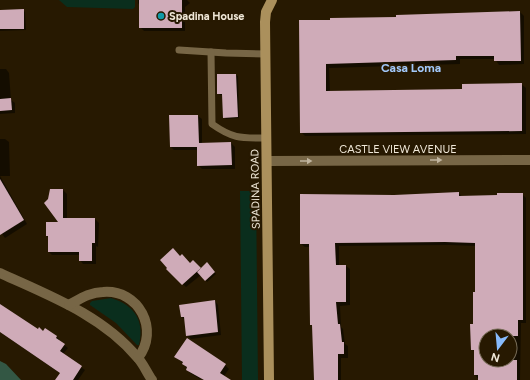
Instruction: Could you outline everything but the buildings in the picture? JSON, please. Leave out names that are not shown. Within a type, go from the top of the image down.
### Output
[{"type":"street","name":"SPADINA ROAD","points":[[269,380],[266,12],[272,0]]},
{"type":"street","name":"CASTLE VIEW AVENUE","points":[[267,161],[530,160]]},
{"type":"street","points":[[0,272],[69,305],[91,317],[115,334],[138,358],[152,380]]},
{"type":"street","points":[[69,305],[92,293],[104,292],[116,292],[136,304],[141,310],[146,322],[147,332],[144,350],[138,358]]},
{"type":"lane","points":[[179,50],[266,54]]},
{"type":"lane","points":[[211,52],[212,124],[230,135],[242,138],[267,138]]},
{"type":"green space","points":[[59,0],[135,0],[135,7],[133,9],[67,7]]},
{"type":"green space","points":[[240,191],[256,191],[258,380],[242,380]]},
{"type":"green space","points":[[111,298],[132,309],[136,315],[140,328],[139,345],[137,345],[116,323],[90,305],[92,301]]},
{"type":"green space","points":[[0,361],[6,364],[21,380],[0,380]]},
{"type":"place","name":"Spadina House","points":[[161,16]]},
{"type":"district","name":"Casa Loma","points":[[411,68]]}]
